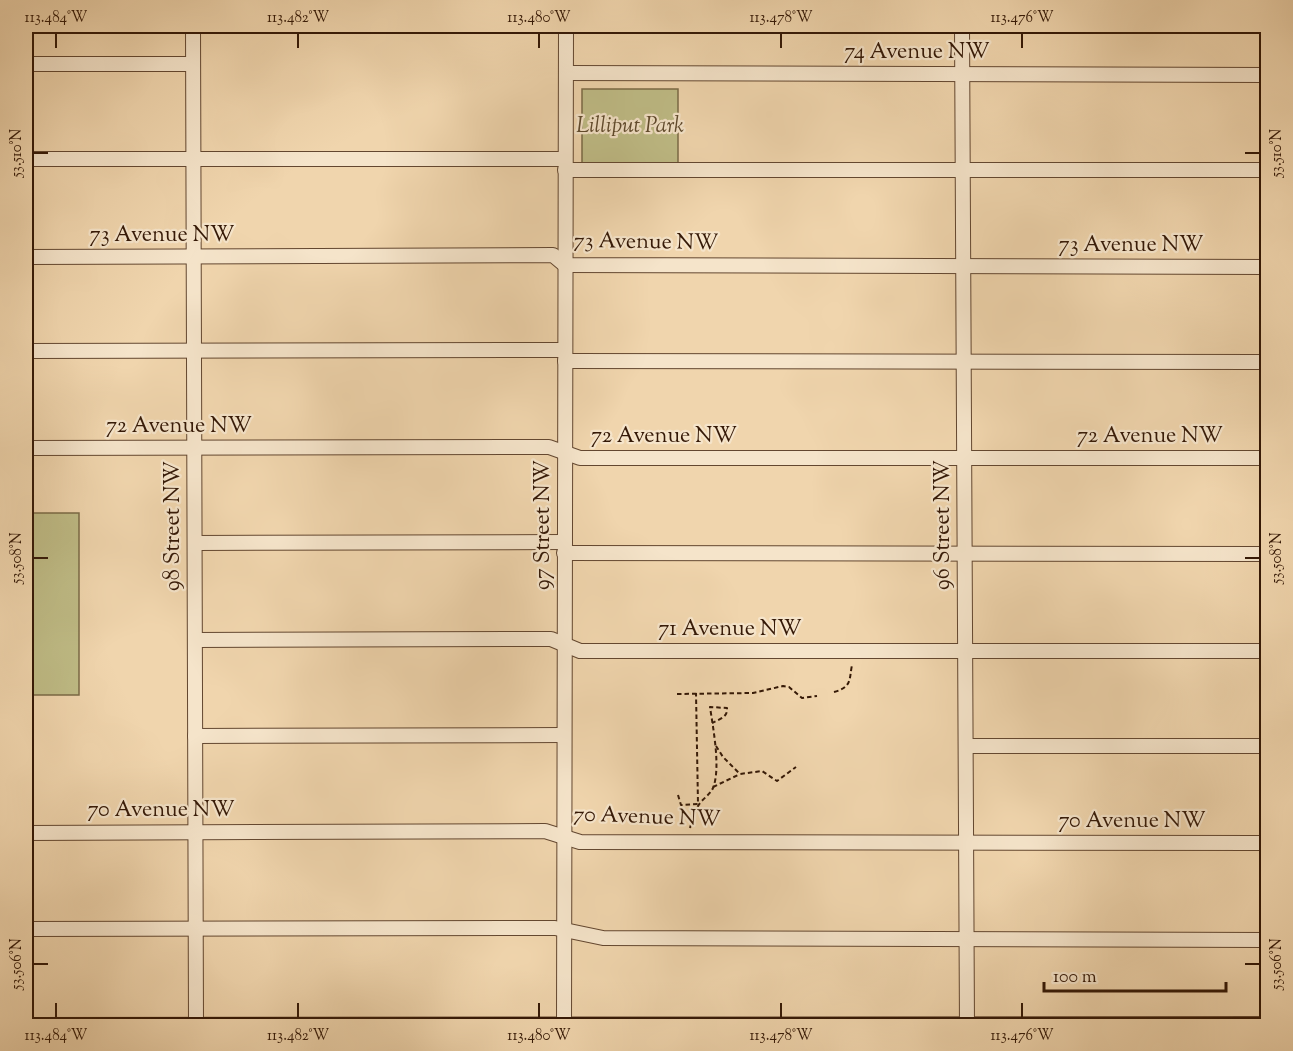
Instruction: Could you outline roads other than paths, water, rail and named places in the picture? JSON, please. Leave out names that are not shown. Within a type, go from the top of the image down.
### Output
[{"type":"street","name":"98 Street NW","points":[[193,26],[196,1025]]},
{"type":"street","name":"97 Street NW","points":[[564,1024],[566,26]]},
{"type":"street","name":"96 Street NW","points":[[963,26],[967,1025]]},
{"type":"street","points":[[26,64],[193,64]]},
{"type":"street","name":"74 Avenue NW","points":[[566,73],[1268,75]]},
{"type":"street","points":[[26,159],[1268,170]]},
{"type":"street","name":"73 Avenue NW","points":[[26,257],[553,255],[565,265],[1268,267]]},
{"type":"street","points":[[26,351],[195,350],[964,362],[1268,362]]},
{"type":"street","name":"72 Avenue NW","points":[[26,448],[549,447],[580,458],[1268,458]]},
{"type":"street","points":[[195,543],[964,553],[1268,554]]},
{"type":"street","name":"71 Avenue NW","points":[[195,640],[551,639],[580,651],[1268,651]]},
{"type":"street","points":[[195,736],[564,735]]},
{"type":"street","points":[[966,746],[1268,746]]},
{"type":"street","name":"70 Avenue NW","points":[[26,833],[546,831],[580,842],[1268,843]]},
{"type":"street","points":[[26,929],[555,928],[603,938],[1268,940]]},
{"type":"street","points":[[26,1025],[1268,1024]]},
{"type":"park label","name":"Lilliput Park","points":[[630,127]]}]
